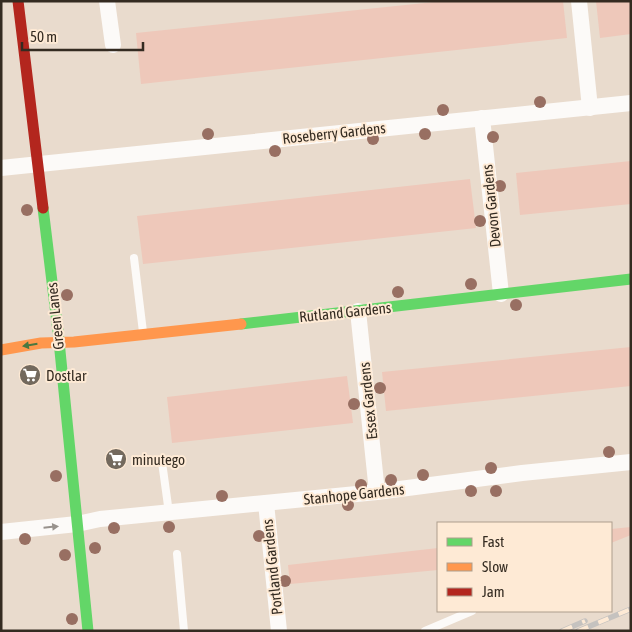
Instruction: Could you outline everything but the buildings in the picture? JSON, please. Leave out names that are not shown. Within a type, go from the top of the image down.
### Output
[{"type":"street","name":"Green Lanes","points":[[18,1],[59,343],[88,631]]},
{"type":"street","points":[[107,1],[113,45]]},
{"type":"street","points":[[579,1],[590,108]]},
{"type":"street","name":"Roseberry Gardens","points":[[1,168],[631,103]]},
{"type":"street","name":"Devon Gardens","points":[[482,118],[501,294]]},
{"type":"street","name":"Rutland Gardens","points":[[1,350],[41,343],[59,343],[358,311],[631,279]]},
{"type":"street","name":"Essex Gardens","points":[[358,311],[377,492]]},
{"type":"street","name":"Stanhope Gardens","points":[[1,532],[77,524],[96,520],[377,492],[522,473],[631,462]]},
{"type":"street","name":"Portland Gardens","points":[[266,503],[278,631]]},
{"type":"lane","points":[[134,258],[144,334]]},
{"type":"lane","points":[[162,462],[169,513]]},
{"type":"lane","points":[[177,554],[184,631]]},
{"type":"lane","points":[[424,631],[470,612]]},
{"type":"shaded area","points":[[444,1],[563,1],[567,38],[141,84],[136,33]]},
{"type":"shaded area","points":[[596,1],[631,1],[631,34],[600,38]]},
{"type":"shaded area","points":[[631,161],[631,204],[520,215],[516,173]]},
{"type":"shaded area","points":[[470,179],[476,228],[143,264],[137,216]]},
{"type":"shaded area","points":[[631,347],[631,386],[386,411],[382,372]]},
{"type":"shaded area","points":[[347,376],[353,423],[172,443],[167,397]]},
{"type":"shaded area","points":[[631,527],[631,535],[612,543],[612,529]]},
{"type":"shaded area","points":[[437,548],[437,570],[290,584],[288,565]]},
{"type":"railway","points":[[578,631],[631,609]]},
{"type":"railway","points":[[562,631],[585,621]]},
{"type":"traffic: fast","points":[[43,208],[58,331],[88,631]]},
{"type":"traffic: fast","points":[[241,324],[631,279]]},
{"type":"traffic: slow","points":[[1,350],[41,343],[74,342],[241,324]]},
{"type":"traffic: jam","points":[[18,1],[43,208]]},
{"type":"place","name":"Dostlar","points":[[30,375]]},
{"type":"place","name":"minutego","points":[[116,459]]}]
